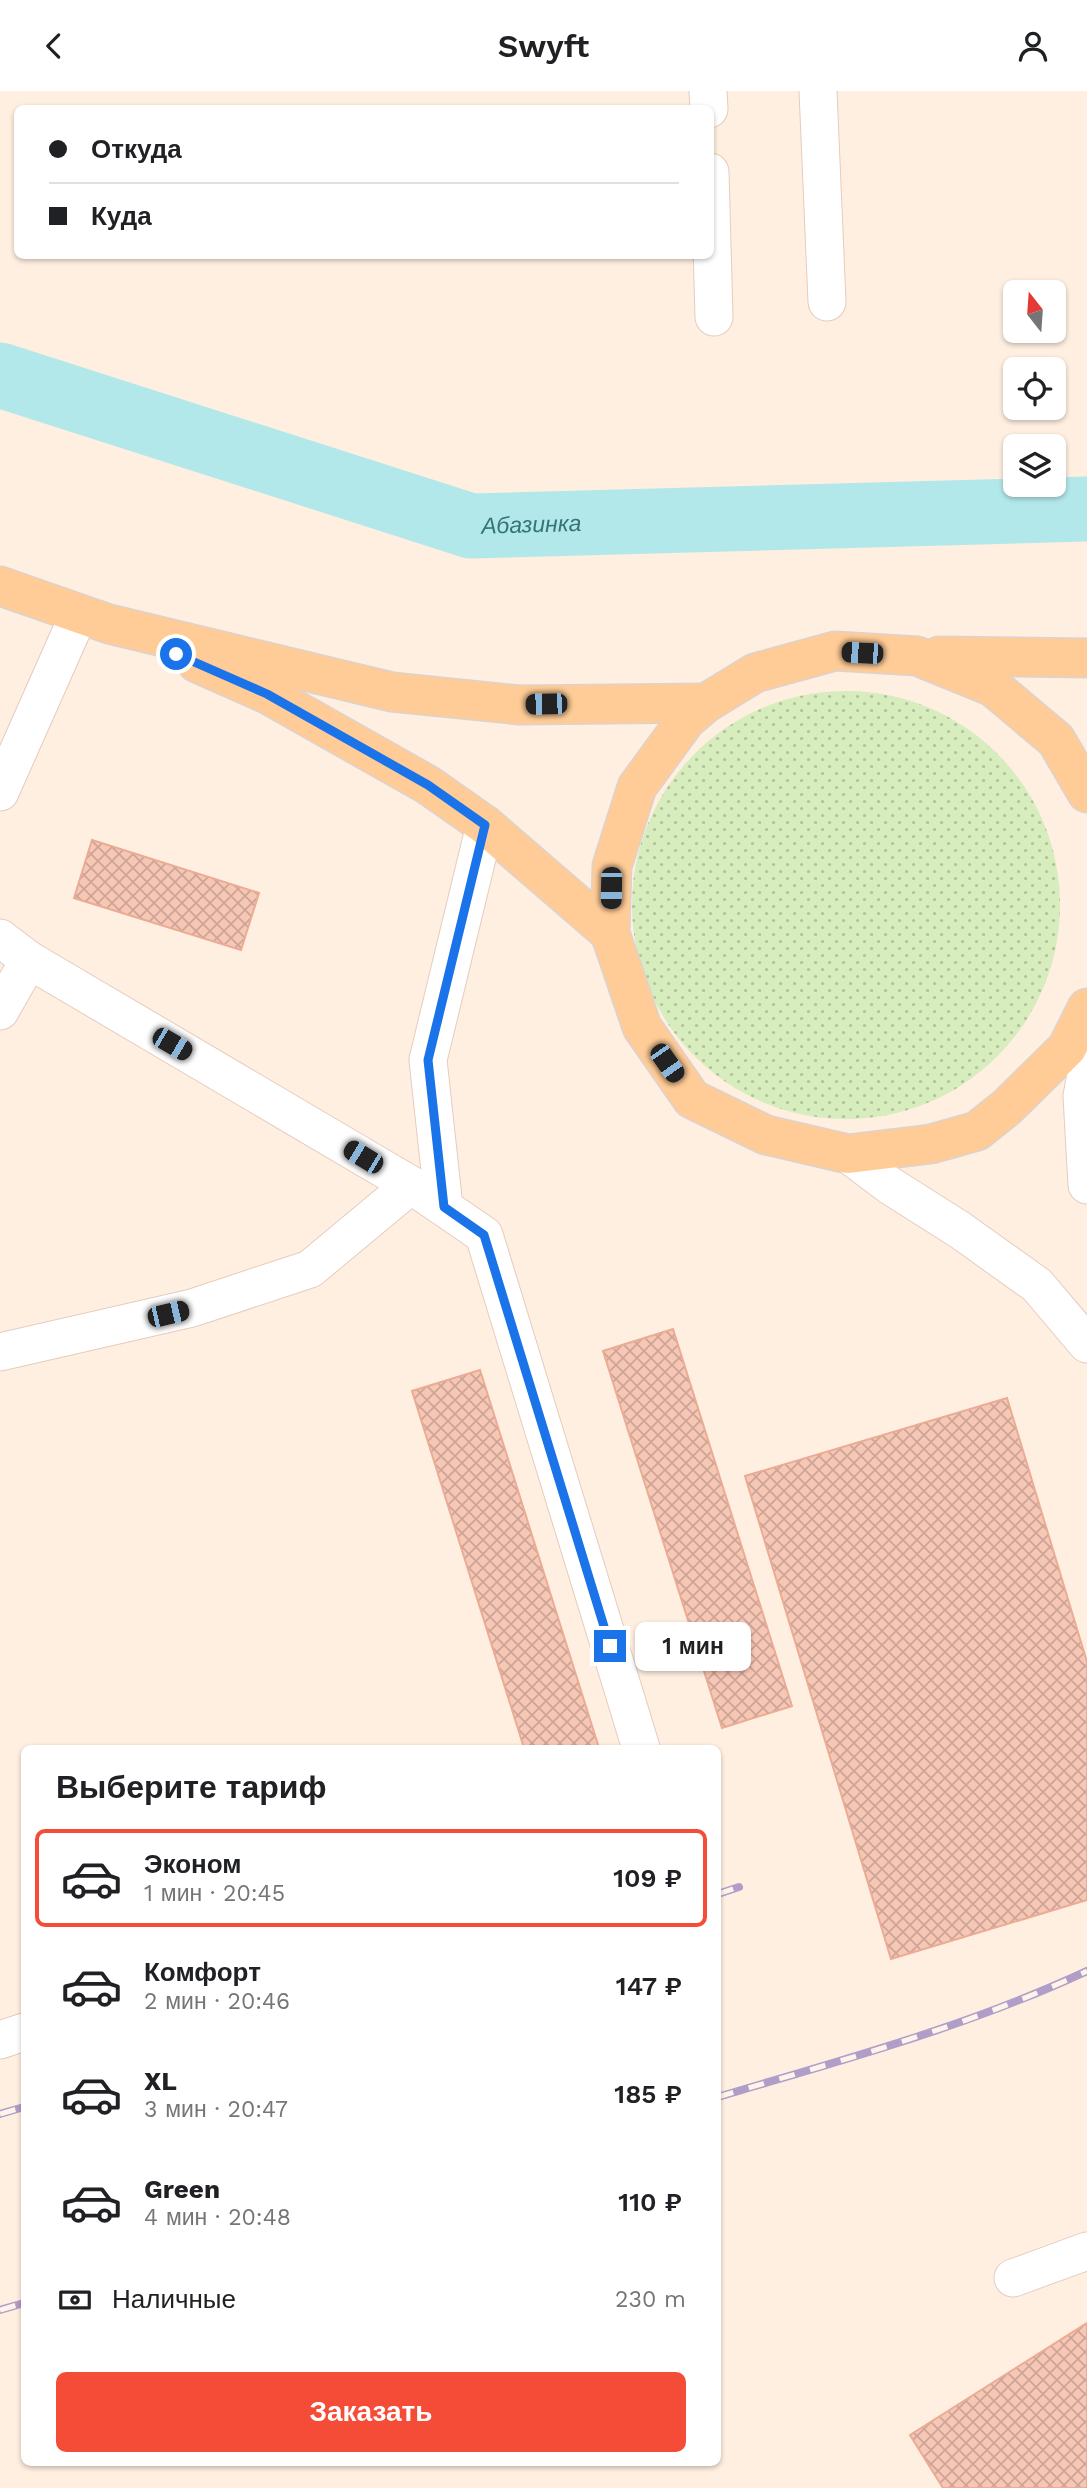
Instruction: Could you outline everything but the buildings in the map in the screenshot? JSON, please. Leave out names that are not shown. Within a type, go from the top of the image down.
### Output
[{"type":"main road","points":[[0,586],[94,619],[267,694],[428,785],[485,825],[610,933]]},
{"type":"main road","points":[[94,619],[392,692],[520,705],[706,703]]},
{"type":"main road","points":[[1087,658],[917,656],[835,651],[755,673],[706,703],[687,720],[637,787],[612,866],[610,933],[642,1027],[692,1099],[766,1135],[848,1154],[931,1144],[977,1131],[1007,1107],[1067,1048],[1087,1008]]},
{"type":"main road","points":[[917,656],[993,687],[1056,740],[1087,793]]},
{"type":"street","points":[[818,91],[827,302]]},
{"type":"street","points":[[712,259],[714,317]]},
{"type":"street","points":[[0,792],[94,619]]},
{"type":"street","points":[[444,1207],[428,1060],[485,825]]},
{"type":"street","points":[[0,939],[29,960],[411,1185],[484,1235],[640,1745]]},
{"type":"street","points":[[0,1011],[29,960]]},
{"type":"street","points":[[1087,1069],[1082,1096],[1087,1185]]},
{"type":"street","points":[[848,1154],[889,1185],[960,1230],[1037,1285],[1087,1344]]},
{"type":"street","points":[[0,1352],[192,1308],[310,1269],[411,1185]]},
{"type":"street","points":[[0,2040],[21,2033]]},
{"type":"street","points":[[1013,2278],[1087,2251]]},
{"type":"green space","points":[[846,691],[888,695],[928,707],[965,727],[997,754],[1024,786],[1044,823],[1056,863],[1060,905],[1056,947],[1044,987],[1024,1024],[997,1056],[965,1083],[928,1103],[888,1115],[846,1119],[804,1115],[764,1103],[727,1083],[695,1056],[668,1024],[648,987],[636,947],[632,905],[636,863],[648,823],[668,786],[695,754],[727,727],[764,707],[804,695]]},
{"type":"waterway","name":"Абазинка","points":[[0,375],[471,526],[1087,509]]},
{"type":"railway","points":[[721,1893],[739,1887]]},
{"type":"railway","points":[[721,2096],[951,2025],[997,2009],[1087,1971]]},
{"type":"railway","points":[[0,2114],[21,2108]]},
{"type":"railway","points":[[0,2310],[21,2304]]},
{"type":"route","points":[[176,654],[267,694],[428,785],[485,825],[428,1060],[444,1207],[484,1235],[610,1646]]}]
